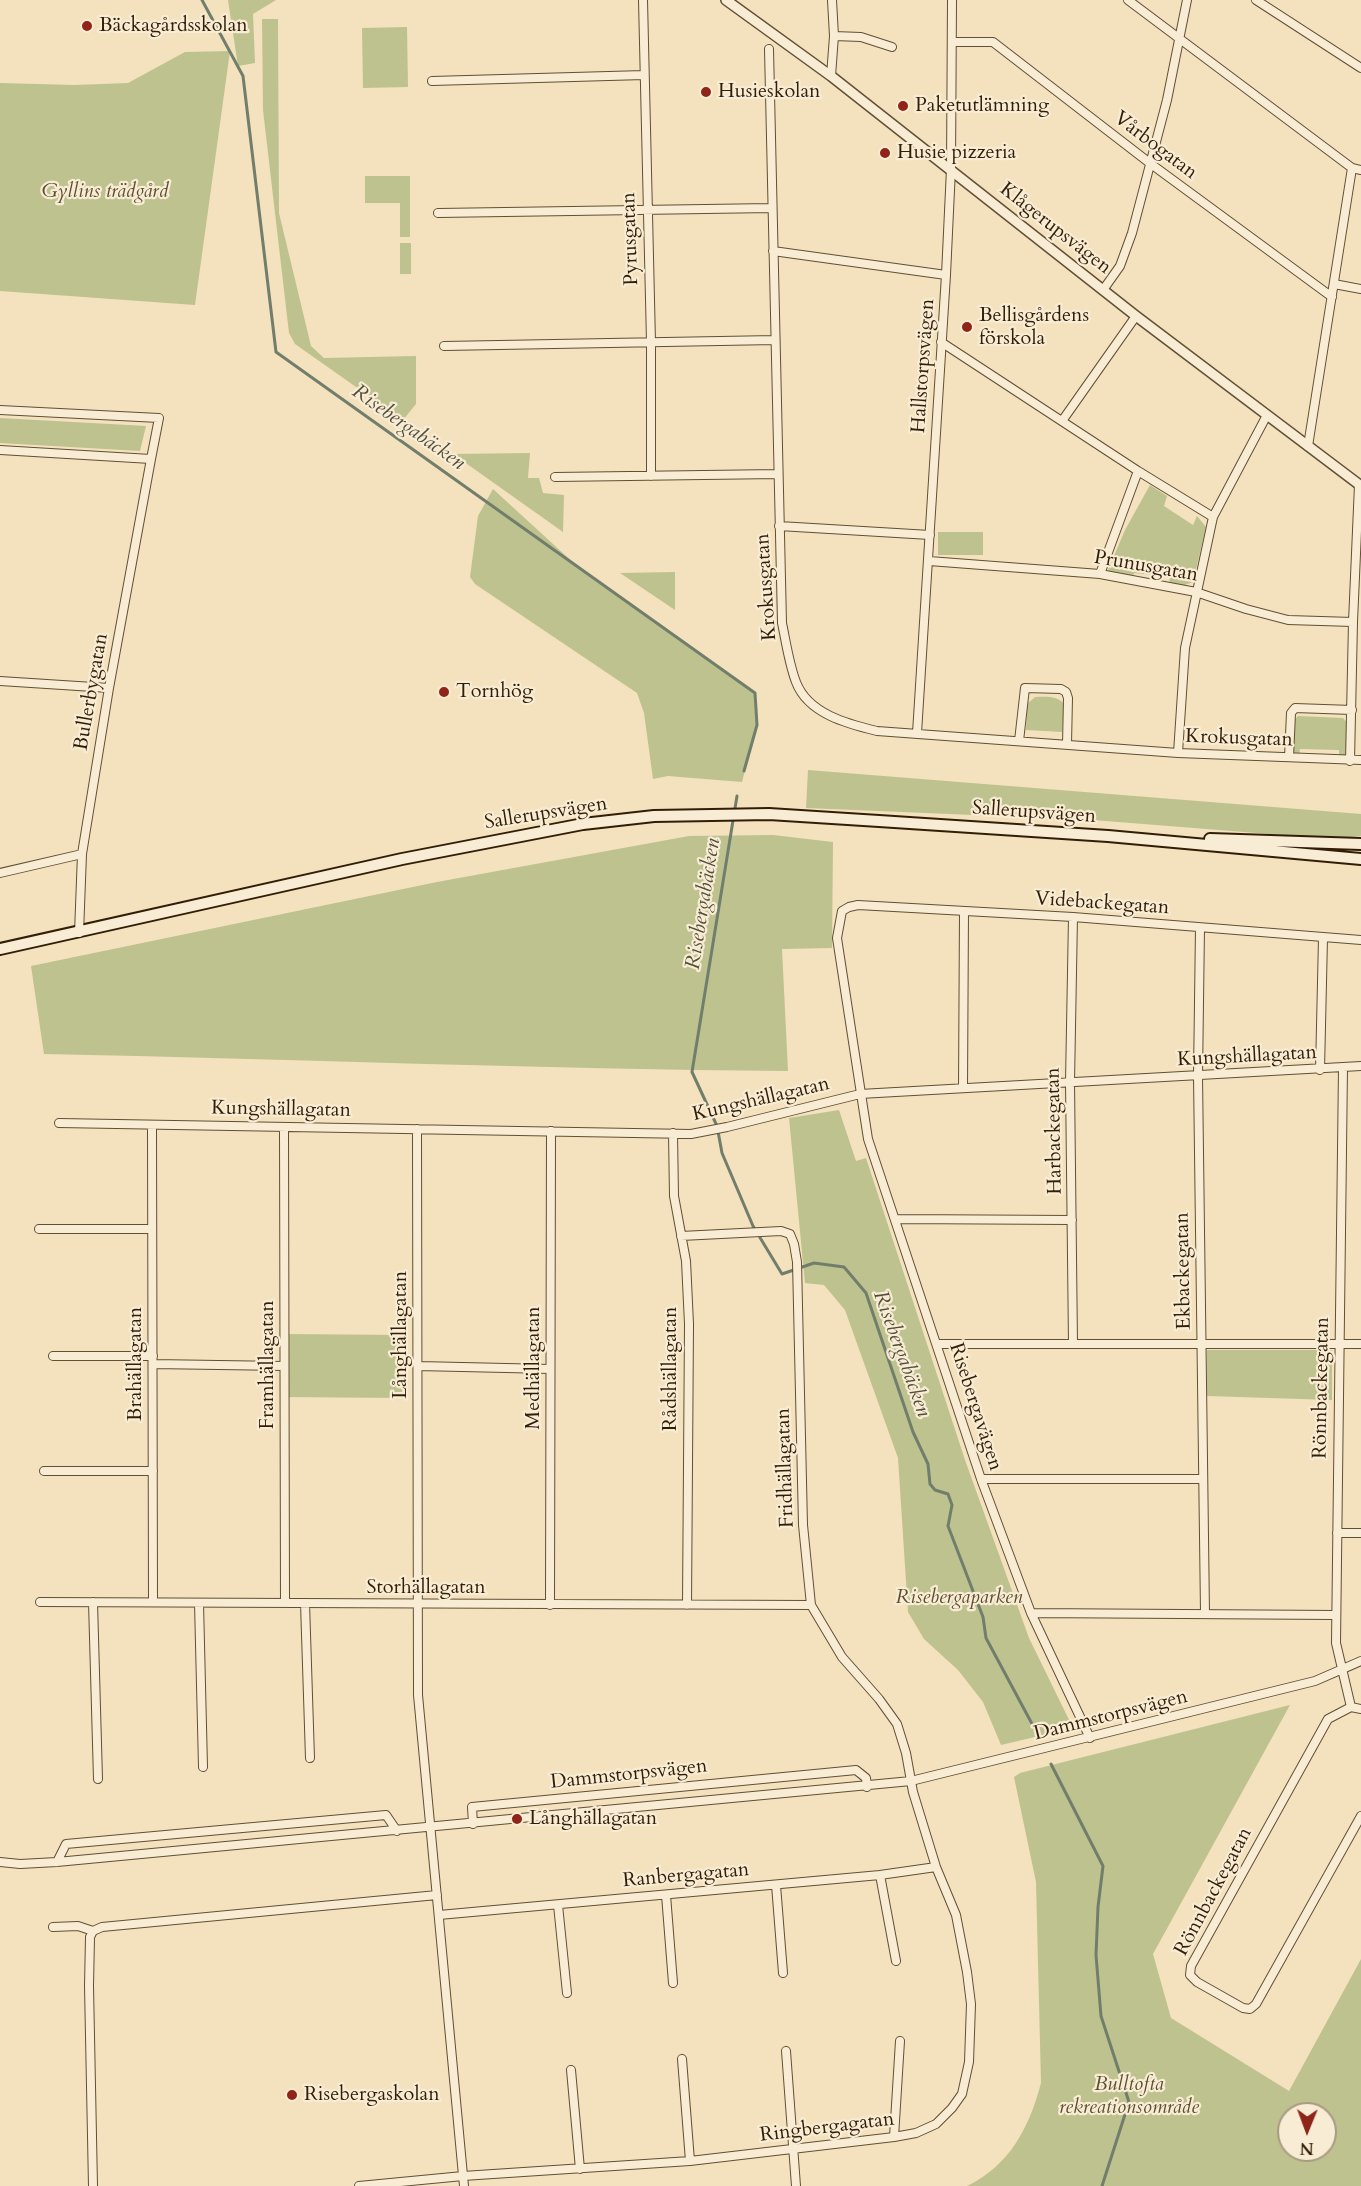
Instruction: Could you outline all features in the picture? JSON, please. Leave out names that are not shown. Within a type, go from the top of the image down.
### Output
[{"type":"main road","name":"Sallerupsvägen","points":[[0,949],[479,843],[583,824],[654,816],[769,814],[1108,836],[1361,860]]},
{"type":"main road","name":"Sallerupsvägen","points":[[1108,836],[1361,844]]},
{"type":"street","name":"Pyrusgatan","points":[[643,0],[646,210],[651,342],[651,476]]},
{"type":"street","name":"Klågerupsvägen","points":[[726,0],[831,76],[1136,316],[1360,486]]},
{"type":"street","points":[[831,76],[834,36],[832,0]]},
{"type":"street","name":"Hallstorpsvägen","points":[[917,733],[946,275],[951,169],[952,0]]},
{"type":"street","points":[[1128,0],[1352,168],[1361,170]]},
{"type":"street","points":[[1103,290],[1119,266],[1132,233],[1151,164],[1187,0]]},
{"type":"street","points":[[1256,0],[1361,68]]},
{"type":"street","points":[[834,36],[861,37],[892,47]]},
{"type":"street","name":"Vårbogatan","points":[[952,42],[993,42],[1151,164],[1332,297]]},
{"type":"street","name":"Krokusgatan","points":[[769,49],[782,623],[797,684],[805,695],[825,714],[878,731],[1178,753],[1361,760]]},
{"type":"street","points":[[432,81],[644,75]]},
{"type":"street","points":[[1308,446],[1352,168]]},
{"type":"street","points":[[438,213],[772,208]]},
{"type":"street","points":[[773,251],[946,275]]},
{"type":"street","points":[[1334,284],[1361,289]]},
{"type":"street","points":[[1062,421],[1136,316]]},
{"type":"street","points":[[444,346],[775,340]]},
{"type":"street","points":[[941,342],[1137,471],[1213,517]]},
{"type":"street","name":"Bullerbygatan","points":[[0,410],[159,418],[109,688],[82,854],[79,933]]},
{"type":"street","points":[[1178,753],[1185,648],[1213,517],[1267,415]]},
{"type":"street","points":[[0,450],[151,459]]},
{"type":"street","points":[[1100,574],[1137,471]]},
{"type":"street","points":[[555,477],[778,474]]},
{"type":"street","points":[[1350,761],[1353,622],[1360,486]]},
{"type":"street","points":[[779,526],[930,535]]},
{"type":"street","name":"Prunusgatan","points":[[929,561],[1100,574],[1196,592],[1288,620],[1353,622]]},
{"type":"street","points":[[0,681],[109,688]]},
{"type":"street","points":[[1019,741],[1025,688],[1061,690],[1066,692],[1068,698],[1067,744]]},
{"type":"street","points":[[1289,757],[1291,712],[1295,708],[1352,710]]},
{"type":"street","points":[[0,873],[82,854]]},
{"type":"street","name":"Videbackegatan","points":[[842,911],[858,905],[1073,917],[1361,940]]},
{"type":"street","name":"Risebergavägen","points":[[842,911],[837,938],[868,1139],[981,1479],[1031,1613],[1090,1738]]},
{"type":"street","points":[[963,1088],[964,911]]},
{"type":"street","name":"Harbackegatan","points":[[1073,917],[1070,1082],[1073,1344]]},
{"type":"street","name":"Ekbackegatan","points":[[1200,928],[1198,1076],[1205,1613]]},
{"type":"street","points":[[1320,1070],[1323,938]]},
{"type":"street","name":"Kungshällagatan","points":[[59,1123],[704,1132],[860,1094],[1361,1066]]},
{"type":"street","name":"Rönnbackegatan","points":[[1343,1068],[1336,1643],[1351,1707],[1328,1719],[1191,1966],[1190,1975],[1197,1982],[1243,2008],[1250,2009],[1256,2004],[1361,1816]]},
{"type":"street","name":"Brahällagatan","points":[[152,1125],[153,1602]]},
{"type":"street","name":"Framhällagatan","points":[[284,1127],[285,1603]]},
{"type":"street","name":"Långhällagatan","points":[[417,1129],[418,1695],[464,2186]]},
{"type":"street","name":"Medhällagatan","points":[[550,1605],[551,1131]]},
{"type":"street","name":"Rådshällagatan","points":[[673,1133],[674,1196],[686,1261],[689,1324],[687,1605]]},
{"type":"street","points":[[896,1219],[1072,1220]]},
{"type":"street","points":[[39,1229],[152,1229]]},
{"type":"street","name":"Fridhällagatan","points":[[681,1236],[762,1231],[781,1231],[790,1234],[797,1262],[803,1525],[811,1605],[842,1658],[879,1699],[897,1724],[911,1781]]},
{"type":"street","points":[[937,1344],[1361,1344]]},
{"type":"street","points":[[52,1356],[284,1366]]},
{"type":"street","points":[[418,1366],[550,1369]]},
{"type":"street","points":[[44,1471],[153,1471]]},
{"type":"street","points":[[981,1479],[1203,1479]]},
{"type":"street","points":[[1337,1533],[1361,1533]]},
{"type":"street","name":"Storhällagatan","points":[[40,1602],[811,1605]]},
{"type":"street","points":[[93,1602],[98,1779]]},
{"type":"street","points":[[199,1603],[203,1767]]},
{"type":"street","points":[[305,1603],[310,1758]]},
{"type":"street","points":[[1031,1613],[1336,1615]]},
{"type":"street","name":"Dammstorpsvägen","points":[[0,1862],[20,1864],[57,1862],[867,1787],[911,1781],[1315,1681],[1360,1662]]},
{"type":"street","points":[[1351,1707],[1361,1709]]},
{"type":"street","name":"Dammstorpsvägen","points":[[473,1824],[472,1807],[844,1771],[856,1770],[866,1778],[867,1787]]},
{"type":"street","name":"Ringbergagatan","points":[[359,2186],[463,2176],[690,2161],[794,2150],[916,2133],[936,2124],[962,2094],[969,2062],[971,2004],[968,1972],[956,1915],[936,1867],[911,1781]]},
{"type":"street","points":[[57,1862],[66,1844],[386,1815],[397,1831]]},
{"type":"street","name":"Ranbergagatan","points":[[439,1915],[880,1875],[936,1867]]},
{"type":"street","points":[[880,1875],[896,1961]]},
{"type":"street","points":[[776,1885],[783,1973]]},
{"type":"street","points":[[53,1928],[78,1926],[93,1931],[102,1928],[437,1895]]},
{"type":"street","points":[[666,1895],[673,1983]]},
{"type":"street","points":[[558,1905],[567,1993]]},
{"type":"street","points":[[93,1931],[90,1937],[89,1986],[93,2186]]},
{"type":"street","points":[[894,2137],[900,2041]]},
{"type":"street","points":[[786,2051],[796,2186]]},
{"type":"street","points":[[682,2059],[690,2161]]},
{"type":"street","points":[[572,2070],[580,2169]]},
{"type":"green space","points":[[228,0],[276,0],[253,14],[255,63],[238,66]]},
{"type":"green space","points":[[262,19],[278,19],[279,213],[311,346],[324,358],[416,356],[416,404],[403,420],[295,344],[289,333],[263,110]]},
{"type":"green space","points":[[407,27],[408,87],[363,88],[362,28]]},
{"type":"green space","name":"Gyllins trädgård","points":[[230,51],[195,305],[0,291],[0,83],[75,85],[128,83],[185,52]]},
{"type":"green space","points":[[365,176],[410,176],[410,237],[400,237],[400,203],[365,203]]},
{"type":"green space","points":[[400,243],[411,243],[411,274],[400,274]]},
{"type":"green space","points":[[0,418],[146,426],[140,451],[0,443]]},
{"type":"green space","points":[[530,453],[528,478],[539,478],[543,493],[564,495],[563,532],[453,454]]},
{"type":"green space","points":[[1150,485],[1167,496],[1164,506],[1193,525],[1197,516],[1206,527],[1193,582],[1185,585],[1169,584],[1170,577],[1134,573],[1133,578],[1108,570],[1125,530]]},
{"type":"green space","points":[[493,489],[577,566],[755,693],[757,725],[742,782],[668,776],[653,779],[644,713],[637,693],[475,584],[470,577],[478,516]]},
{"type":"green space","points":[[938,532],[983,532],[983,555],[938,555]]},
{"type":"green space","points":[[675,572],[675,610],[620,573]]},
{"type":"green space","points":[[1035,697],[1054,698],[1064,704],[1062,732],[1026,730],[1027,704]]},
{"type":"green space","points":[[1298,716],[1343,718],[1348,724],[1345,755],[1339,757],[1339,750],[1300,749],[1299,756],[1293,754],[1293,721]]},
{"type":"green space","points":[[808,770],[1361,814],[1361,836],[1341,838],[1093,820],[806,808]]},
{"type":"green space","points":[[773,835],[833,842],[832,948],[782,949],[788,1071],[44,1054],[31,966],[437,882],[689,836]]},
{"type":"green space","name":"Risebergaparken","points":[[839,1110],[856,1161],[866,1158],[965,1460],[1029,1638],[1073,1728],[1001,1745],[983,1702],[958,1670],[924,1639],[908,1612],[898,1458],[845,1310],[824,1285],[805,1283],[789,1118]]},
{"type":"green space","points":[[284,1334],[403,1335],[402,1398],[284,1397]]},
{"type":"green space","points":[[1207,1350],[1332,1350],[1332,1400],[1207,1396]]},
{"type":"green space","name":"Bulltofta rekreationsområde","points":[[1290,1705],[1153,1954],[1171,2018],[1289,2091],[1361,1959],[1361,2186],[967,2186],[995,2167],[1016,2143],[1024,2130],[1041,2083],[1036,1882],[1014,1777],[1020,1773]]},
{"type":"waterway","name":"Risebergabäcken","points":[[202,0],[243,76],[276,352],[755,693],[757,725],[744,771]]},
{"type":"waterway","name":"Risebergabäcken","points":[[737,796],[692,1072],[717,1126],[722,1153],[753,1226],[782,1274],[814,1263],[844,1267],[866,1293],[913,1432],[928,1464],[930,1484],[935,1490],[948,1494],[952,1505],[948,1526],[983,1617],[986,1638],[1038,1735]]},
{"type":"waterway","points":[[1051,1764],[1103,1866],[1096,1955],[1101,2016],[1129,2102],[1102,2186]]},
{"type":"place","name":"Bäckagårdsskolan","points":[[87,26]]},
{"type":"place","name":"Husieskolan","points":[[706,92]]},
{"type":"place","name":"Paketutlämning","points":[[903,106]]},
{"type":"place","name":"Husie pizzeria","points":[[885,153]]},
{"type":"place","name":"Bellisgårdens förskola","points":[[967,327]]},
{"type":"place","name":"Tornhög","points":[[444,692]]},
{"type":"place","name":"Långhällagatan","points":[[517,1819]]},
{"type":"place","name":"Risebergaskolan","points":[[292,2095]]}]
